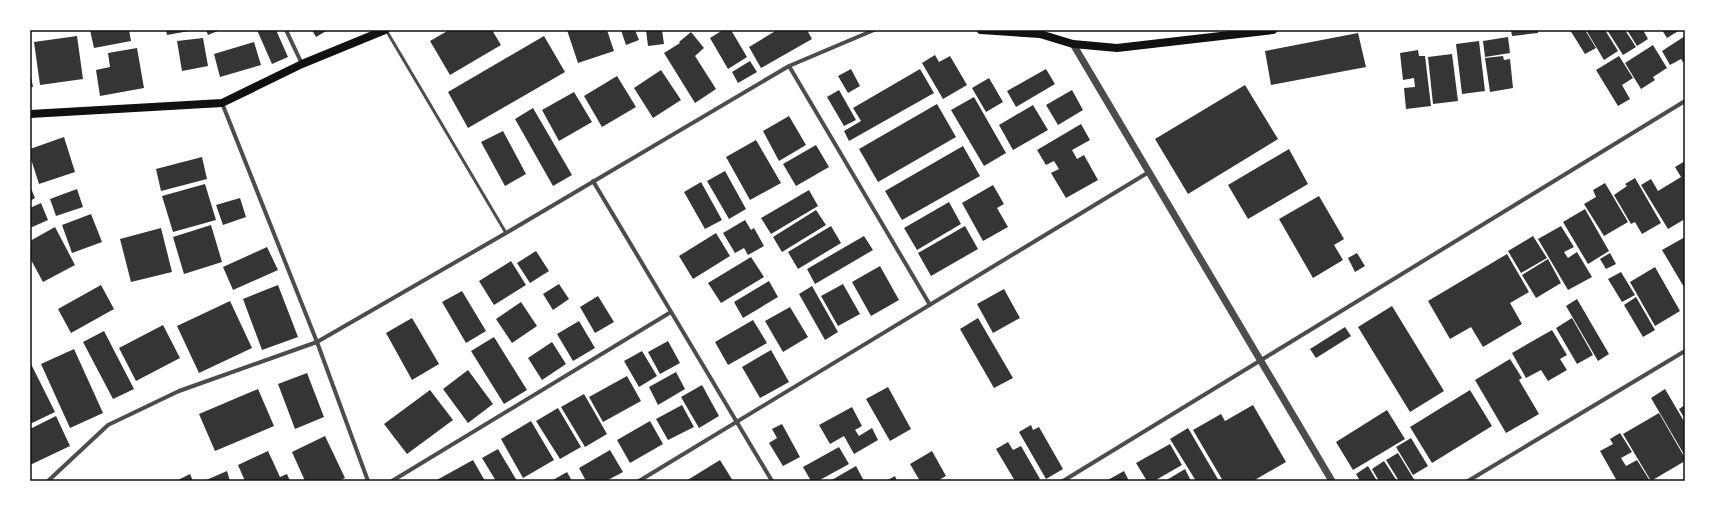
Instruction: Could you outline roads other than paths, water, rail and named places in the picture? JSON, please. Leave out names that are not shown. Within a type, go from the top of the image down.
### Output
[{"type":"main road","points":[[30,114],[222,103],[302,64],[385,30]]},
{"type":"main road","points":[[981,30],[1040,34],[1073,44],[1117,48],[1273,30]]},
{"type":"street","points":[[286,30],[302,64]]},
{"type":"street","points":[[48,481],[108,426],[179,391],[317,342],[506,233],[789,66],[874,30]]},
{"type":"street","points":[[1073,44],[1332,481]]},
{"type":"street","points":[[789,66],[930,305]]},
{"type":"street","points":[[1063,481],[1685,102]]},
{"type":"street","points":[[222,103],[317,342],[368,481]]},
{"type":"street","points":[[639,481],[1149,172]]},
{"type":"street","points":[[593,181],[772,481]]},
{"type":"street","points":[[392,481],[671,312]]},
{"type":"street","points":[[1468,481],[1685,351]]},
{"type":"lane","points":[[385,30],[506,233]]}]
